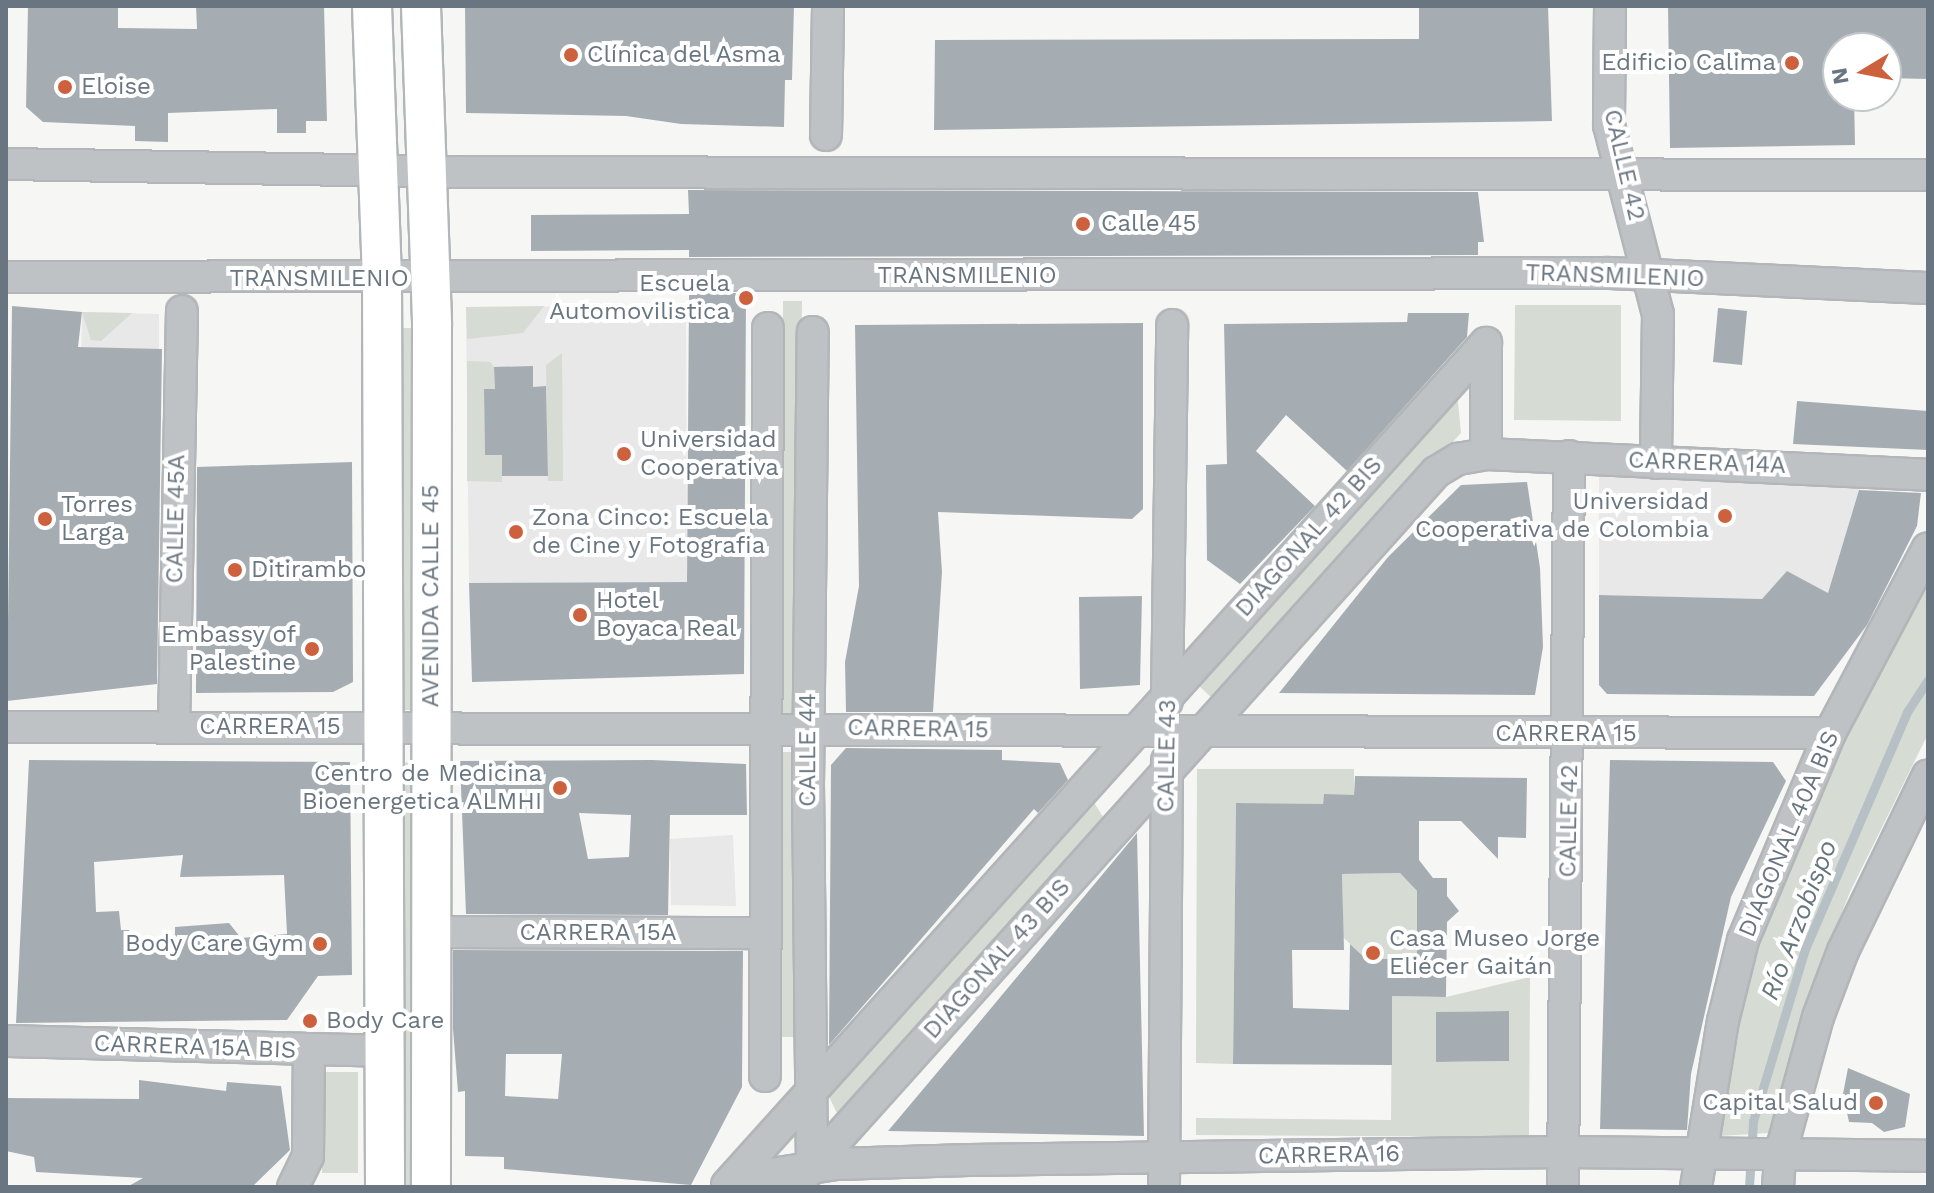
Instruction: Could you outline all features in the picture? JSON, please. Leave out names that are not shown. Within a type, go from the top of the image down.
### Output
[{"type":"main road","name":"AVENIDA CALLE 45","points":[[372,6],[382,279],[385,1187]]},
{"type":"main road","name":"AVENIDA CALLE 45","points":[[421,6],[431,279],[431,1187]]},
{"type":"street","points":[[826,135],[828,6]]},
{"type":"street","name":"CALLE 42","points":[[1610,6],[1609,125],[1651,274],[1658,314],[1656,463]]},
{"type":"street","points":[[6,164],[378,171],[1928,175]]},
{"type":"street","name":"TRANSMILENIO","points":[[6,277],[431,279],[1651,274],[1928,288]]},
{"type":"street","name":"CALLE 45A","points":[[174,727],[182,311]]},
{"type":"street","name":"CALLE 43","points":[[1164,1187],[1172,325]]},
{"type":"street","name":"CALLE 44","points":[[765,1076],[768,328]]},
{"type":"street","name":"CALLE 44","points":[[803,1177],[809,1091],[808,727],[813,332]]},
{"type":"street","name":"DIAGONAL 42 BIS","points":[[1132,732],[1486,343],[1486,454],[1458,459],[1436,472],[1201,731]]},
{"type":"street","name":"CARRERA 14A","points":[[1486,454],[1928,475]]},
{"type":"street","name":"CALLE 42","points":[[1563,1187],[1570,735],[1569,456]]},
{"type":"street","name":"DIAGONAL 40A BIS","points":[[1696,1187],[1705,1154],[1743,940],[1830,733],[1928,548]]},
{"type":"street","name":"CARRERA 15","points":[[6,727],[808,727],[1570,735],[1830,733]]},
{"type":"street","name":"DIAGONAL 43 BIS","points":[[803,1177],[1201,731]]},
{"type":"street","points":[[729,1183],[1132,732]]},
{"type":"street","points":[[1778,1187],[1774,1155],[1813,1031],[1843,951],[1928,775]]},
{"type":"street","name":"CARRERA 15A","points":[[431,932],[766,933]]},
{"type":"street","name":"CARRERA 15A BIS","points":[[6,1041],[384,1051]]},
{"type":"street","points":[[293,1187],[308,1156],[309,1051]]},
{"type":"street","name":"CARRERA 16","points":[[729,1183],[1164,1157],[1564,1152],[1928,1156]]},
{"type":"shaded area","points":[[783,301],[802,301],[797,717],[779,717]]},
{"type":"shaded area","points":[[1515,305],[1621,305],[1621,421],[1514,420]]},
{"type":"shaded area","points":[[544,306],[523,333],[467,339],[466,307]]},
{"type":"shaded area","points":[[686,306],[687,582],[469,583],[466,307]]},
{"type":"shaded area","points":[[82,312],[159,314],[159,462],[79,461]]},
{"type":"shaded area","points":[[82,312],[132,313],[101,341],[91,340]]},
{"type":"shaded area","points":[[399,328],[419,328],[418,710],[398,710]]},
{"type":"shaded area","points":[[562,353],[563,481],[548,481],[546,365]]},
{"type":"shaded area","points":[[467,361],[490,362],[494,367],[495,389],[484,390],[485,455],[502,455],[502,482],[467,481]]},
{"type":"shaded area","points":[[1457,392],[1461,433],[1215,701],[1197,684]]},
{"type":"shaded area","name":"Universidad Cooperativa de Colombia","points":[[1599,477],[1862,480],[1828,593],[1787,571],[1762,599],[1599,595]]},
{"type":"shaded area","points":[[1928,571],[1928,734],[1850,892],[1806,1004],[1768,1133],[1719,1136],[1748,961],[1801,825]]},
{"type":"shaded area","points":[[775,752],[799,752],[799,1037],[776,1037]]},
{"type":"shaded area","points":[[394,762],[419,763],[416,1187],[387,1187]]},
{"type":"shaded area","points":[[1197,769],[1354,769],[1354,795],[1324,795],[1323,804],[1236,804],[1233,1064],[1196,1063]]},
{"type":"shaded area","points":[[1090,796],[1105,820],[840,1119],[829,1097]]},
{"type":"shaded area","points":[[733,835],[736,906],[671,905],[670,839]]},
{"type":"shaded area","points":[[1400,873],[1417,891],[1417,959],[1366,959],[1343,937],[1342,874]]},
{"type":"shaded area","points":[[1530,977],[1529,1137],[1196,1135],[1196,1118],[1391,1120],[1392,996],[1446,997]],"holes":[[[1508,1011],[1509,1061],[1436,1062],[1436,1012]]]},
{"type":"shaded area","points":[[322,1072],[358,1072],[358,1173],[322,1173]]},
{"type":"building","points":[[28,6],[118,6],[118,28],[197,29],[196,6],[324,6],[327,121],[306,121],[306,133],[277,133],[277,109],[168,113],[168,142],[135,141],[135,126],[43,122],[26,107]]},
{"type":"building","points":[[465,6],[794,6],[792,80],[785,80],[784,127],[681,124],[626,116],[466,113]]},
{"type":"building","points":[[1419,6],[1548,6],[1552,121],[934,130],[935,40],[1419,39]]},
{"type":"building","name":"Edificio Calima","points":[[1668,6],[1928,6],[1928,79],[1902,78],[1902,32],[1822,32],[1822,112],[1854,112],[1855,145],[1670,148]]},
{"type":"building","name":"Calle 45","points":[[688,190],[1478,192],[1484,242],[1478,242],[1478,255],[689,257],[689,250],[531,251],[531,215],[689,214]]},
{"type":"building","points":[[689,293],[746,293],[744,674],[472,682],[469,583],[687,582]]},
{"type":"building","points":[[12,306],[82,312],[78,347],[162,349],[157,684],[7,701]]},
{"type":"building","points":[[1718,308],[1747,311],[1742,365],[1713,362]]},
{"type":"building","points":[[1408,313],[1469,313],[1467,337],[1347,471],[1286,415],[1256,451],[1315,506],[1240,584],[1207,560],[1206,465],[1227,464],[1224,324],[1407,322]]},
{"type":"building","points":[[1143,323],[1143,509],[1132,519],[938,512],[942,572],[933,712],[846,712],[845,662],[859,586],[855,325]]},
{"type":"building","points":[[533,366],[533,387],[546,386],[548,476],[502,476],[502,455],[485,455],[484,389],[495,389],[494,367]]},
{"type":"building","points":[[1797,401],[1928,411],[1928,450],[1793,444]]},
{"type":"building","points":[[352,462],[353,682],[333,692],[196,693],[197,467]]},
{"type":"building","points":[[1527,482],[1540,568],[1543,647],[1535,695],[1279,693],[1388,557],[1461,485]]},
{"type":"building","points":[[1859,490],[1921,493],[1917,526],[1867,625],[1814,696],[1607,694],[1599,685],[1599,595],[1762,599],[1787,571],[1828,593]]},
{"type":"building","points":[[1142,596],[1140,685],[1080,689],[1079,597]]},
{"type":"building","points":[[846,748],[1002,750],[1002,760],[1060,763],[1068,780],[1038,813],[1034,809],[829,1045],[831,765]]},
{"type":"building","points":[[29,760],[350,762],[352,975],[318,976],[287,1020],[16,1023]],"holes":[[[183,855],[180,877],[284,875],[287,934],[241,938],[229,923],[175,927],[175,946],[131,944],[129,930],[121,930],[119,911],[96,912],[94,862]]]},
{"type":"building","points":[[652,760],[746,764],[747,815],[670,815],[668,915],[466,914],[460,761]],"holes":[[[579,813],[631,815],[629,857],[588,859]]]},
{"type":"building","points":[[1610,760],[1773,762],[1786,781],[1731,897],[1691,1074],[1687,1130],[1600,1129]]},
{"type":"building","points":[[1355,776],[1527,778],[1526,838],[1498,837],[1498,859],[1461,821],[1419,821],[1419,860],[1433,878],[1447,878],[1447,896],[1459,911],[1447,922],[1446,997],[1392,996],[1392,1065],[1233,1064],[1236,803],[1323,804],[1324,794],[1354,795]],"holes":[[[1400,873],[1417,891],[1417,959],[1366,959],[1350,944],[1349,1010],[1293,1008],[1292,950],[1344,950],[1342,874]]]},
{"type":"building","points":[[1137,833],[1144,1136],[888,1131],[972,1031]]},
{"type":"building","points":[[453,950],[743,951],[742,1087],[691,1185],[504,1169],[504,1157],[465,1156],[465,1091],[458,1092],[453,1029]],"holes":[[[506,1054],[562,1054],[558,1099],[505,1096]]]},
{"type":"building","points":[[1509,1011],[1509,1061],[1436,1062],[1436,1012]]},
{"type":"building","name":"Capital Salud","points":[[1848,1068],[1910,1094],[1905,1127],[1884,1132],[1872,1123],[1849,1122],[1843,1094]]},
{"type":"building","points":[[139,1080],[226,1091],[227,1082],[281,1086],[290,1150],[252,1187],[127,1187],[143,1178],[36,1172],[34,1157],[6,1151],[6,1098],[139,1099]]},
{"type":"waterway","name":"Río Arzobispo","points":[[1749,1187],[1753,1121],[1805,949],[1907,712],[1928,680]]},
{"type":"place","name":"Clínica del Asma","points":[[571,55]]},
{"type":"place","name":"Edificio Calima","points":[[1792,63]]},
{"type":"place","name":"Eloise","points":[[65,87]]},
{"type":"place","name":"Calle 45","points":[[1083,224]]},
{"type":"place","name":"Escuela Automovilistica","points":[[746,298]]},
{"type":"place","name":"Universidad Cooperativa","points":[[624,454]]},
{"type":"place","name":"Universidad Cooperativa de Colombia","points":[[1725,516]]},
{"type":"place","name":"Torres Larga","points":[[45,519]]},
{"type":"place","name":"Zona Cinco: Escuela de Cine y Fotografia","points":[[516,532]]},
{"type":"place","name":"Ditirambo","points":[[235,570]]},
{"type":"place","name":"Hotel Boyaca Real","points":[[580,615]]},
{"type":"place","name":"Embassy of Palestine","points":[[312,649]]},
{"type":"place","name":"Centro de Medicina Bioenergetica ALMHI","points":[[560,788]]},
{"type":"place","name":"Body Care Gym","points":[[320,944]]},
{"type":"place","name":"Casa Museo Jorge Eliécer Gaitán","points":[[1373,953]]},
{"type":"place","name":"Body Care","points":[[310,1021]]},
{"type":"place","name":"Capital Salud","points":[[1876,1103]]}]
